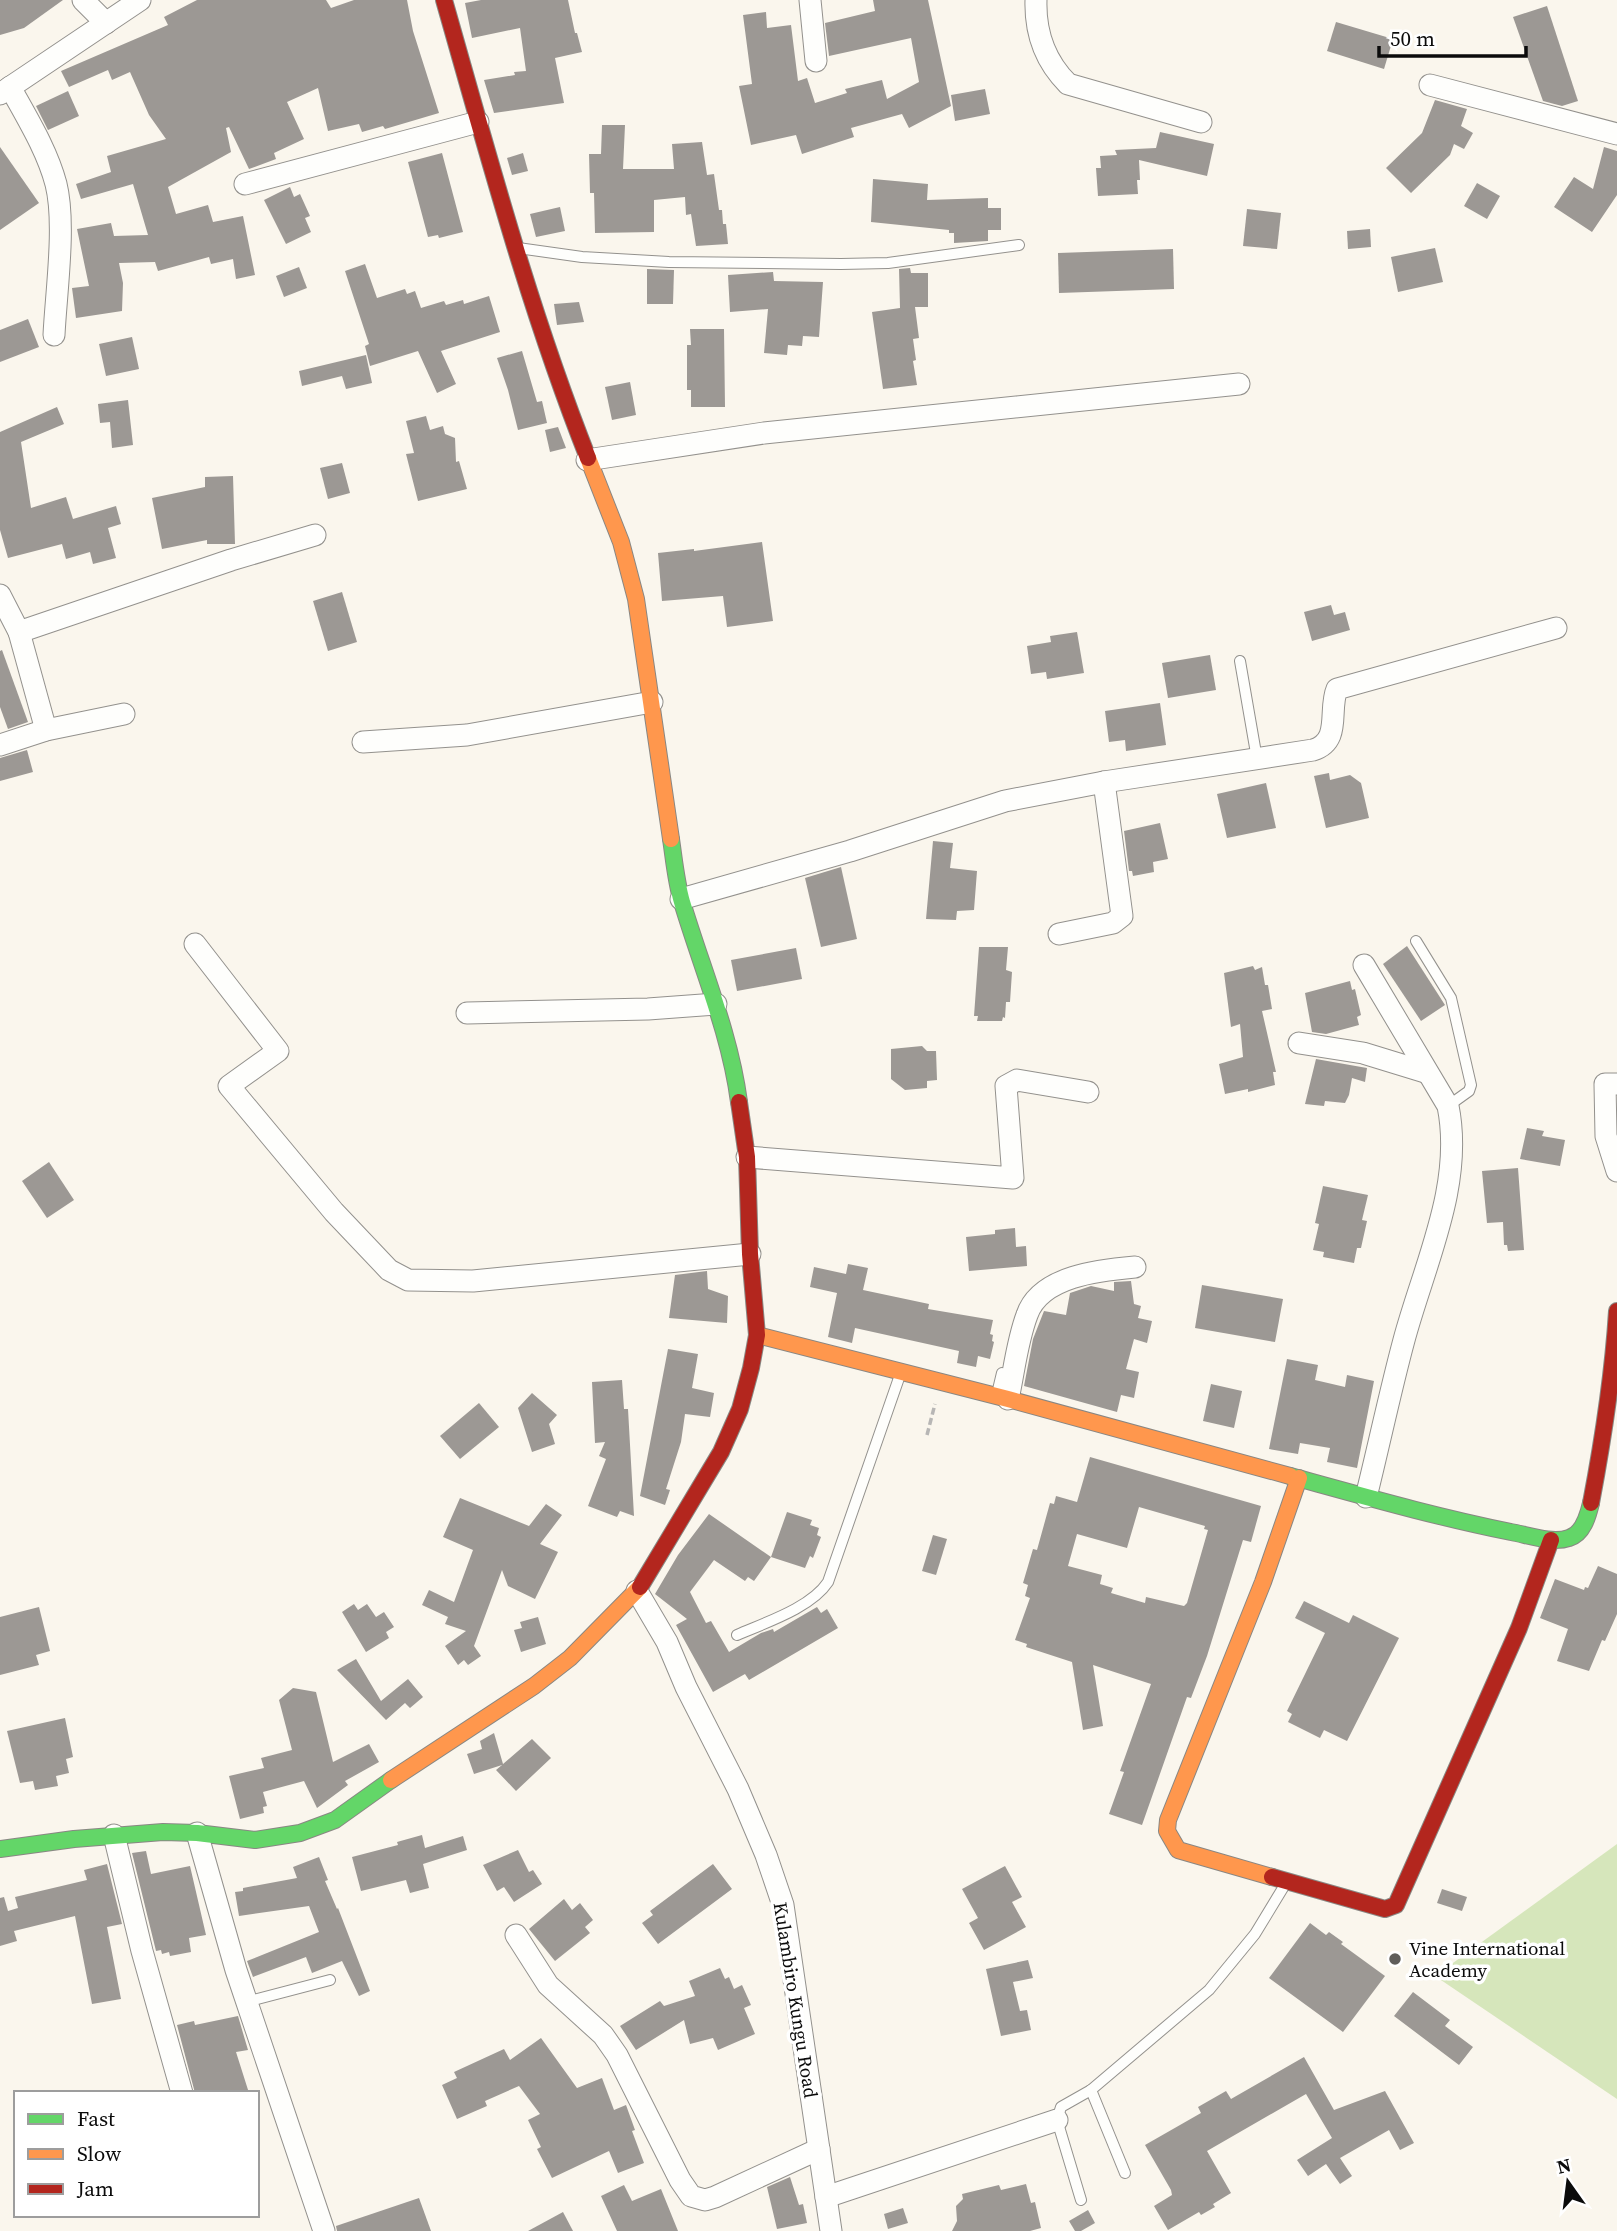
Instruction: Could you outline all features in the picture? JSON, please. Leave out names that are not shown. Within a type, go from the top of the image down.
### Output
[{"type":"street","points":[[83,0],[106,23]]},
{"type":"street","points":[[54,335],[60,223],[57,186],[47,157],[5,90],[140,0]]},
{"type":"street","points":[[0,1849],[163,1832],[255,1840],[300,1833],[335,1820],[534,1686],[570,1658],[637,1591],[722,1452],[740,1409],[757,1335],[750,1254],[747,1157],[735,1071],[716,1003],[681,900],[636,599],[621,542],[558,383],[515,248],[444,0]]},
{"type":"street","points":[[810,0],[816,61]]},
{"type":"street","points":[[1036,0],[1035,12],[1044,52],[1056,72],[1068,84],[1201,122]]},
{"type":"street","points":[[1430,85],[1617,134]]},
{"type":"street","points":[[245,184],[478,122]]},
{"type":"street","points":[[587,460],[764,433],[1240,384]]},
{"type":"street","points":[[19,632],[231,560],[315,535]]},
{"type":"street","points":[[0,595],[19,632],[46,730]]},
{"type":"street","points":[[681,900],[850,851],[1005,801],[1104,782],[1322,747],[1333,728],[1334,697],[1337,689],[1556,628]]},
{"type":"street","points":[[363,742],[467,735],[652,702]]},
{"type":"street","points":[[0,745],[46,730],[124,714]]},
{"type":"street","points":[[1059,934],[1113,923],[1122,916],[1104,782]]},
{"type":"street","points":[[195,944],[278,1051],[229,1086],[334,1212],[390,1269],[408,1280],[473,1281],[750,1254]]},
{"type":"street","points":[[1364,965],[1425,1072],[1448,1106],[1453,1130],[1452,1159],[1444,1206],[1404,1340],[1366,1497]]},
{"type":"street","points":[[467,1013],[648,1009],[716,1003]]},
{"type":"street","points":[[1299,1043],[1363,1053],[1425,1072]]},
{"type":"street","points":[[747,1157],[1013,1178],[1006,1086],[1017,1080],[1088,1092]]},
{"type":"street","points":[[1617,1084],[1605,1084],[1606,1136],[1617,1171]]},
{"type":"street","points":[[1002,1398],[1027,1313],[1037,1298],[1062,1280],[1135,1267]]},
{"type":"street","points":[[757,1335],[1366,1497],[1551,1540],[1568,1539],[1578,1534],[1588,1516],[1600,1455],[1617,1311]]},
{"type":"street","points":[[1299,1478],[1263,1582],[1168,1820],[1167,1831],[1178,1850],[1385,1909],[1396,1905],[1519,1628],[1551,1540]]},
{"type":"street","name":"Kulambiro Kungu Road","points":[[637,1591],[667,1642],[738,1789],[766,1855],[783,1905],[831,2231]]},
{"type":"street","points":[[197,1833],[246,2002],[324,2231]]},
{"type":"street","points":[[114,1835],[142,1951],[181,2091]]},
{"type":"street","points":[[516,1935],[548,1985],[603,2035],[617,2056],[680,2180],[691,2196],[705,2200],[715,2197],[818,2149]]},
{"type":"street","points":[[826,2197],[1057,2120]]},
{"type":"lane","points":[[515,248],[582,257],[668,262],[841,264],[888,263],[1019,245]]},
{"type":"lane","points":[[1240,661],[1256,759]]},
{"type":"lane","points":[[1416,941],[1451,998],[1471,1085],[1469,1091],[1448,1106]]},
{"type":"lane","points":[[737,1634],[786,1614],[822,1591],[828,1582],[901,1373]]},
{"type":"lane","points":[[1002,1373],[1002,1398]]},
{"type":"lane","points":[[1082,2200],[1057,2120],[1061,2107],[1091,2090],[1209,1990],[1255,1934],[1288,1881]]},
{"type":"lane","points":[[246,2002],[330,1980]]},
{"type":"lane","points":[[1091,2090],[1125,2173]]},
{"type":"path","points":[[927,1435],[941,1382]]},
{"type":"green space","points":[[1617,1844],[1617,2099],[1435,1976]]},
{"type":"building","points":[[0,0],[63,0],[24,28],[0,35]]},
{"type":"building","points":[[197,0],[326,0],[331,8],[354,0],[407,0],[413,31],[439,113],[385,129],[383,126],[362,132],[359,124],[328,131],[318,88],[287,102],[304,139],[274,153],[276,159],[249,169],[229,127],[226,128],[231,152],[168,187],[176,214],[208,205],[213,222],[243,216],[255,275],[236,279],[233,259],[211,264],[209,257],[158,271],[155,262],[119,263],[123,283],[122,311],[76,318],[72,288],[89,286],[77,229],[111,223],[114,236],[148,235],[133,184],[81,199],[76,184],[111,172],[107,156],[166,139],[149,115],[130,72],[112,80],[108,70],[69,87],[61,71],[168,25],[164,17]]},
{"type":"building","points":[[481,0],[568,0],[582,52],[555,58],[564,103],[494,113],[484,80],[526,71],[520,28],[472,38],[465,3]]},
{"type":"building","points":[[873,0],[928,0],[951,106],[909,128],[902,114],[851,128],[854,137],[802,154],[796,135],[751,145],[739,86],[752,84],[743,15],[766,12],[767,28],[791,25],[798,81],[807,78],[815,103],[847,93],[845,89],[882,80],[887,99],[919,82],[911,38],[829,56],[825,23],[875,11]]},
{"type":"building","points":[[1547,6],[1578,101],[1562,106],[1543,101],[1513,17]]},
{"type":"building","points":[[1336,22],[1393,39],[1384,69],[1327,51]]},
{"type":"building","points":[[985,89],[990,114],[955,121],[951,95]]},
{"type":"building","points":[[68,91],[79,116],[48,130],[36,106]]},
{"type":"building","points":[[1435,100],[1467,109],[1461,126],[1473,133],[1464,149],[1454,144],[1450,155],[1411,193],[1386,168],[1422,133]]},
{"type":"building","points":[[602,125],[625,125],[623,169],[674,169],[672,144],[702,142],[707,175],[714,174],[719,210],[722,210],[723,224],[726,224],[728,244],[696,246],[691,214],[686,215],[685,197],[654,200],[654,232],[595,233],[589,154],[601,154]]},
{"type":"building","points":[[1160,132],[1214,144],[1207,176],[1139,160],[1138,194],[1098,196],[1096,168],[1101,168],[1100,156],[1117,155],[1115,150],[1156,148]]},
{"type":"building","points":[[0,147],[39,203],[0,230]]},
{"type":"building","points":[[1604,147],[1617,151],[1617,195],[1592,232],[1554,207],[1574,177],[1593,189]]},
{"type":"building","points":[[442,153],[463,232],[439,238],[438,235],[428,237],[408,162]]},
{"type":"building","points":[[523,153],[528,171],[512,175],[507,158]]},
{"type":"building","points":[[873,179],[928,184],[927,200],[988,198],[988,208],[1001,208],[1001,230],[988,230],[988,241],[954,243],[954,233],[949,233],[949,230],[871,222]]},
{"type":"building","points":[[1477,183],[1500,196],[1487,219],[1464,206]]},
{"type":"building","points":[[290,187],[294,197],[300,194],[310,216],[305,218],[311,232],[286,244],[264,200]]},
{"type":"building","points":[[560,207],[565,231],[536,237],[530,214]]},
{"type":"building","points":[[1247,209],[1281,213],[1277,249],[1243,246]]},
{"type":"building","points":[[1370,229],[1371,247],[1348,249],[1347,231]]},
{"type":"building","points":[[1435,248],[1443,282],[1398,292],[1391,257]]},
{"type":"building","points":[[1173,249],[1174,289],[1059,293],[1058,253]]},
{"type":"building","points":[[365,264],[377,298],[405,289],[407,294],[415,291],[421,308],[444,301],[446,305],[463,300],[464,304],[489,296],[500,332],[441,351],[456,384],[437,393],[418,351],[370,366],[365,346],[369,344],[345,271]]},
{"type":"building","points":[[299,267],[307,288],[284,297],[276,276]]},
{"type":"building","points":[[910,268],[911,273],[928,273],[928,307],[915,307],[919,338],[913,339],[916,360],[913,361],[917,385],[883,389],[872,312],[900,308],[899,269]]},
{"type":"building","points":[[647,269],[674,270],[673,304],[647,304]]},
{"type":"building","points":[[773,272],[774,281],[823,282],[819,337],[803,336],[802,346],[788,345],[787,355],[764,353],[768,309],[730,312],[728,275]]},
{"type":"building","points":[[579,302],[584,322],[557,325],[554,304]]},
{"type":"building","points":[[28,319],[39,347],[0,362],[0,330]]},
{"type":"building","points":[[690,329],[724,329],[725,407],[691,407],[691,390],[687,390],[687,345],[691,345]]},
{"type":"building","points":[[132,337],[139,369],[106,376],[99,344]]},
{"type":"building","points":[[522,351],[537,402],[542,401],[547,423],[518,430],[497,358]]},
{"type":"building","points":[[366,355],[372,383],[346,389],[342,376],[302,386],[299,371]]},
{"type":"building","points":[[630,382],[636,415],[612,420],[605,387]]},
{"type":"building","points":[[128,400],[133,445],[112,448],[110,422],[100,423],[98,404]]},
{"type":"building","points":[[57,407],[64,424],[21,442],[31,508],[66,497],[73,519],[116,506],[121,524],[108,528],[116,558],[93,564],[90,552],[66,559],[62,544],[8,558],[0,530],[0,432]]},
{"type":"building","points":[[426,416],[430,430],[443,426],[445,434],[455,438],[456,462],[459,461],[467,489],[418,501],[406,454],[414,453],[406,421]]},
{"type":"building","points":[[558,427],[566,448],[550,452],[545,430]]},
{"type":"building","points":[[342,463],[350,493],[328,499],[320,468]]},
{"type":"building","points":[[233,476],[235,544],[207,544],[207,540],[162,549],[152,498],[205,487],[205,477]]},
{"type":"building","points":[[762,542],[773,621],[727,627],[723,596],[662,601],[658,553]]},
{"type":"building","points":[[342,592],[357,642],[328,651],[313,601]]},
{"type":"building","points":[[1331,605],[1334,615],[1345,612],[1350,630],[1312,641],[1304,612]]},
{"type":"building","points":[[1077,632],[1084,673],[1047,679],[1046,672],[1031,674],[1027,646],[1051,642],[1050,636]]},
{"type":"building","points":[[2,650],[28,722],[8,729],[0,707]]},
{"type":"building","points":[[1210,655],[1216,690],[1168,698],[1162,663]]},
{"type":"building","points":[[1160,703],[1166,745],[1126,751],[1125,740],[1109,742],[1105,711]]},
{"type":"building","points":[[27,750],[33,772],[0,781],[0,758]]},
{"type":"building","points":[[1329,773],[1330,780],[1350,775],[1361,783],[1369,818],[1326,828],[1314,776]]},
{"type":"building","points":[[1266,783],[1276,828],[1227,838],[1217,794]]},
{"type":"building","points":[[1160,823],[1168,859],[1153,862],[1154,872],[1133,876],[1132,871],[1129,871],[1124,831]]},
{"type":"building","points":[[933,841],[953,843],[950,868],[977,871],[974,910],[957,911],[956,920],[926,919]]},
{"type":"building","points":[[841,867],[857,939],[821,947],[805,878]]},
{"type":"building","points":[[1407,946],[1445,1005],[1421,1021],[1383,964]]},
{"type":"building","points":[[979,947],[1008,947],[1006,970],[1012,972],[1010,1002],[1006,1002],[1005,1018],[1003,1017],[1002,1021],[977,1021],[978,1016],[974,1016]]},
{"type":"building","points":[[796,948],[802,979],[737,991],[731,960]]},
{"type":"building","points":[[1253,966],[1255,970],[1262,967],[1265,985],[1268,985],[1272,1009],[1262,1011],[1276,1072],[1273,1072],[1275,1085],[1248,1092],[1248,1089],[1225,1094],[1219,1064],[1243,1057],[1240,1024],[1231,1027],[1224,973]]},
{"type":"building","points":[[1350,981],[1352,990],[1355,989],[1361,1015],[1357,1017],[1359,1025],[1326,1034],[1312,1032],[1305,993]]},
{"type":"building","points":[[922,1046],[927,1051],[936,1051],[937,1080],[927,1081],[927,1088],[905,1090],[891,1079],[891,1049]]},
{"type":"building","points":[[1316,1059],[1367,1068],[1365,1082],[1352,1078],[1345,1103],[1325,1101],[1324,1106],[1305,1104]]},
{"type":"building","points":[[1527,1128],[1544,1131],[1542,1136],[1565,1140],[1560,1166],[1520,1159]]},
{"type":"building","points":[[49,1162],[74,1200],[47,1218],[22,1181]]},
{"type":"building","points":[[1518,1168],[1524,1250],[1508,1251],[1507,1245],[1504,1245],[1503,1222],[1487,1223],[1482,1171]]},
{"type":"building","points":[[1323,1186],[1368,1195],[1362,1220],[1367,1221],[1361,1248],[1357,1248],[1354,1263],[1323,1257],[1324,1252],[1313,1250],[1319,1224],[1315,1223]]},
{"type":"building","points":[[1015,1228],[1016,1247],[1026,1246],[1027,1266],[969,1271],[966,1237],[995,1234],[995,1230]]},
{"type":"building","points":[[848,1264],[868,1268],[863,1290],[929,1304],[928,1309],[993,1320],[990,1334],[993,1335],[994,1342],[990,1359],[978,1356],[976,1367],[957,1363],[959,1351],[855,1328],[852,1343],[828,1337],[837,1293],[810,1287],[814,1267],[846,1274]]},
{"type":"building","points":[[707,1271],[708,1289],[728,1296],[727,1323],[669,1318],[675,1275]]},
{"type":"building","points":[[1131,1281],[1134,1304],[1141,1306],[1138,1318],[1152,1321],[1147,1343],[1134,1339],[1126,1369],[1139,1372],[1134,1398],[1121,1395],[1117,1412],[1024,1386],[1033,1339],[1044,1311],[1066,1315],[1070,1293],[1091,1286],[1114,1291],[1114,1282]]},
{"type":"building","points":[[1202,1285],[1283,1299],[1275,1342],[1195,1328]]},
{"type":"building","points":[[668,1349],[698,1354],[692,1388],[714,1393],[710,1417],[685,1414],[681,1442],[666,1489],[670,1490],[665,1505],[640,1496]]},
{"type":"building","points":[[1287,1359],[1318,1365],[1315,1380],[1345,1387],[1347,1375],[1374,1381],[1357,1468],[1327,1462],[1330,1448],[1300,1443],[1298,1454],[1269,1449]]},
{"type":"building","points":[[622,1380],[624,1409],[628,1409],[634,1516],[620,1511],[617,1517],[588,1506],[606,1459],[599,1456],[605,1442],[595,1443],[592,1382]]},
{"type":"building","points":[[1211,1384],[1242,1391],[1234,1428],[1203,1421]]},
{"type":"building","points":[[532,1393],[557,1415],[549,1424],[555,1444],[532,1452],[518,1408]]},
{"type":"building","points":[[479,1403],[499,1427],[460,1459],[440,1436]]},
{"type":"building","points":[[1090,1457],[1261,1506],[1251,1542],[1243,1540],[1207,1656],[1191,1698],[1187,1697],[1142,1825],[1109,1814],[1124,1772],[1120,1771],[1151,1684],[1093,1665],[1103,1726],[1083,1730],[1072,1662],[1026,1647],[1027,1644],[1015,1640],[1030,1598],[1025,1596],[1028,1585],[1023,1583],[1033,1549],[1037,1550],[1050,1503],[1054,1504],[1056,1496],[1077,1502]],"holes":[[[1139,1507],[1205,1526],[1204,1529],[1208,1530],[1184,1606],[1146,1597],[1145,1603],[1111,1593],[1113,1588],[1100,1584],[1102,1575],[1068,1566],[1077,1534],[1127,1548]]]},
{"type":"building","points":[[460,1498],[529,1526],[546,1504],[562,1515],[540,1544],[558,1552],[535,1599],[508,1586],[502,1570],[474,1646],[481,1656],[468,1665],[464,1660],[458,1665],[445,1646],[466,1631],[445,1624],[448,1617],[422,1605],[429,1590],[454,1602],[473,1550],[443,1537]]},
{"type":"building","points":[[787,1512],[812,1520],[810,1525],[819,1528],[817,1535],[821,1537],[813,1558],[810,1556],[805,1568],[771,1557]]},
{"type":"building","points":[[709,1514],[771,1557],[754,1581],[748,1577],[745,1581],[714,1560],[690,1592],[706,1623],[711,1621],[729,1652],[761,1633],[773,1629],[774,1632],[817,1607],[821,1613],[827,1609],[838,1628],[749,1680],[745,1674],[713,1692],[676,1625],[687,1619],[655,1594],[678,1555]]},
{"type":"building","points":[[933,1535],[947,1539],[936,1575],[922,1571]]},
{"type":"building","points":[[1598,1566],[1617,1574],[1617,1614],[1589,1671],[1557,1661],[1568,1629],[1540,1618],[1555,1579],[1584,1590],[1585,1587],[1588,1588]]},
{"type":"building","points":[[1304,1601],[1349,1623],[1353,1615],[1399,1638],[1347,1741],[1324,1730],[1320,1738],[1288,1722],[1292,1714],[1287,1711],[1325,1633],[1295,1618]]},
{"type":"building","points":[[354,1604],[358,1610],[367,1604],[376,1617],[384,1612],[394,1627],[386,1632],[389,1638],[366,1652],[342,1612]]},
{"type":"building","points":[[39,1607],[50,1651],[36,1655],[39,1665],[0,1675],[0,1617]]},
{"type":"building","points":[[538,1617],[546,1644],[521,1652],[514,1630],[522,1628],[520,1622]]},
{"type":"building","points":[[356,1659],[381,1701],[408,1679],[423,1697],[410,1708],[405,1703],[386,1720],[337,1670]]},
{"type":"building","points":[[293,1688],[316,1692],[333,1762],[369,1744],[379,1762],[345,1781],[348,1785],[317,1808],[304,1781],[263,1792],[267,1806],[263,1807],[264,1813],[240,1819],[229,1776],[264,1768],[261,1758],[292,1750],[279,1700]]},
{"type":"building","points":[[65,1718],[73,1757],[66,1759],[69,1773],[56,1776],[58,1786],[35,1790],[33,1781],[20,1783],[7,1731]]},
{"type":"building","points":[[494,1733],[503,1764],[532,1739],[551,1758],[516,1791],[496,1770],[502,1765],[474,1774],[467,1754],[482,1749],[480,1741]]},
{"type":"building","points":[[422,1835],[425,1848],[463,1836],[467,1850],[423,1864],[429,1888],[410,1893],[406,1880],[361,1891],[352,1857],[398,1845],[397,1842]]},
{"type":"building","points":[[518,1850],[529,1872],[533,1870],[542,1884],[514,1902],[504,1887],[497,1891],[483,1865]]},
{"type":"building","points":[[146,1851],[151,1874],[190,1866],[206,1935],[189,1938],[191,1952],[170,1956],[169,1952],[162,1954],[161,1950],[156,1951],[132,1853]]},
{"type":"building","points":[[319,1857],[328,1880],[325,1881],[370,1991],[359,1996],[342,1961],[312,1973],[306,1957],[253,1977],[247,1961],[319,1932],[309,1906],[239,1916],[235,1892],[243,1891],[243,1888],[297,1878],[293,1867]]},
{"type":"building","points":[[107,1864],[122,1924],[107,1927],[121,1999],[92,2004],[75,1916],[14,1931],[17,1941],[0,1946],[0,1898],[4,1897],[8,1911],[18,1908],[15,1897],[87,1880],[84,1870]]},
{"type":"building","points":[[713,1864],[732,1889],[658,1944],[642,1923],[653,1915],[650,1911]]},
{"type":"building","points":[[1005,1866],[1022,1897],[1012,1902],[1026,1927],[984,1950],[969,1923],[978,1918],[962,1889]]},
{"type":"building","points":[[1442,1889],[1467,1897],[1462,1911],[1437,1903]]},
{"type":"building","points":[[564,1899],[572,1910],[580,1903],[593,1920],[585,1927],[590,1933],[555,1961],[529,1929]]},
{"type":"building","points":[[1310,1923],[1326,1935],[1329,1932],[1385,1976],[1343,2032],[1269,1978]]},
{"type":"building","points":[[1028,1960],[1033,1978],[1013,1982],[1020,2011],[1027,2010],[1031,2030],[1001,2036],[986,1969]]},
{"type":"building","points":[[720,1968],[725,1979],[729,1977],[734,1989],[742,1985],[751,2005],[744,2008],[755,2034],[718,2050],[713,2038],[690,2044],[684,2020],[636,2050],[620,2026],[660,2001],[664,2006],[695,1996],[689,1981]]},
{"type":"building","points":[[1413,1992],[1450,2020],[1445,2026],[1473,2047],[1459,2065],[1394,2016]]},
{"type":"building","points":[[238,2016],[248,2050],[236,2052],[248,2091],[194,2091],[177,2025],[194,2021],[195,2025]]},
{"type":"building","points":[[541,2038],[577,2088],[602,2078],[614,2110],[626,2105],[644,2163],[618,2173],[609,2151],[552,2178],[537,2149],[541,2147],[528,2120],[540,2114],[519,2086],[485,2101],[487,2106],[457,2119],[442,2085],[457,2078],[454,2072],[504,2049],[510,2060]]},
{"type":"building","points":[[1304,2057],[1334,2110],[1385,2091],[1414,2143],[1400,2150],[1389,2130],[1340,2158],[1352,2176],[1340,2184],[1326,2164],[1308,2176],[1297,2160],[1332,2138],[1306,2094],[1207,2151],[1231,2193],[1213,2204],[1215,2207],[1201,2215],[1199,2212],[1168,2230],[1154,2206],[1172,2195],[1171,2190],[1145,2145],[1201,2113],[1198,2107],[1226,2091],[1231,2099]]},
{"type":"building","points":[[790,2177],[799,2205],[803,2204],[807,2223],[777,2229],[767,2187]]},
{"type":"building","points":[[1026,2184],[1031,2203],[1035,2202],[1041,2228],[1030,2231],[952,2231],[957,2221],[956,2206],[963,2199],[962,2194],[999,2185],[1001,2190]]},
{"type":"building","points":[[624,2185],[632,2201],[661,2189],[678,2231],[617,2231],[601,2196]]},
{"type":"building","points":[[419,2198],[431,2231],[337,2231],[336,2226]]},
{"type":"building","points":[[903,2208],[908,2223],[888,2229],[884,2214]]},
{"type":"building","points":[[1088,2210],[1095,2223],[1081,2231],[1075,2231],[1069,2221]]},
{"type":"building","points":[[563,2212],[573,2231],[528,2231]]},
{"type":"traffic: fast","points":[[671,839],[680,894],[722,1026],[739,1102]]},
{"type":"traffic: fast","points":[[1290,1476],[1427,1513],[1548,1540],[1562,1540],[1578,1533],[1591,1503]]},
{"type":"traffic: fast","points":[[0,1849],[74,1839],[163,1832],[255,1840],[300,1833],[335,1820],[391,1780]]},
{"type":"traffic: slow","points":[[588,458],[621,542],[636,599],[671,839]]},
{"type":"traffic: slow","points":[[757,1335],[1008,1399],[1290,1476]]},
{"type":"traffic: slow","points":[[1272,1877],[1178,1850],[1167,1831],[1168,1820],[1263,1582],[1299,1478]]},
{"type":"traffic: slow","points":[[391,1780],[534,1686],[570,1658],[640,1587]]},
{"type":"traffic: jam","points":[[444,0],[528,288],[588,458]]},
{"type":"traffic: jam","points":[[640,1587],[721,1452],[740,1409],[751,1368],[757,1335],[750,1254],[747,1157],[739,1102]]},
{"type":"traffic: jam","points":[[1591,1503],[1607,1407],[1617,1311]]},
{"type":"traffic: jam","points":[[1272,1877],[1385,1909],[1396,1905],[1519,1628],[1551,1540]]},
{"type":"place","name":"Vine International Academy","points":[[1395,1959]]}]
